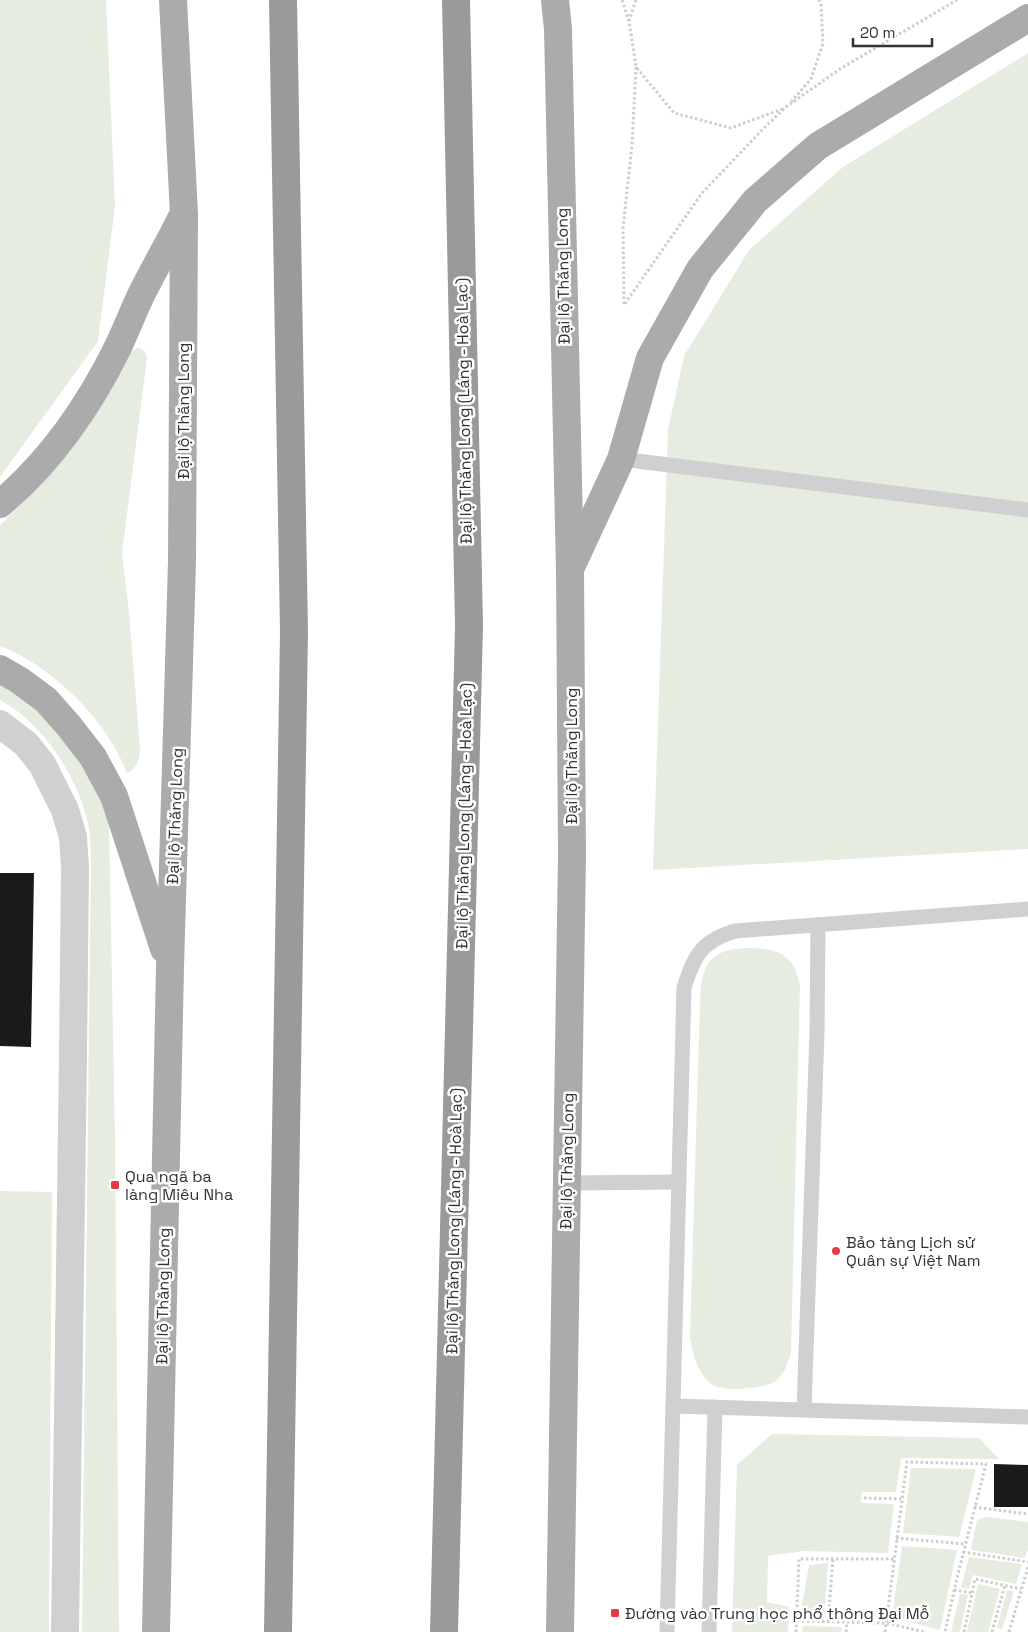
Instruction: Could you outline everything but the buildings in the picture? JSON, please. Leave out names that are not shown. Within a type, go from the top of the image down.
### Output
[{"type":"highway","points":[[278,1632],[294,632],[283,0]]},
{"type":"highway","name":"Đại lộ Thăng Long (Láng - Hoà Lạc)","points":[[444,1632],[469,625],[456,0]]},
{"type":"main road","name":"Đại lộ Thăng Long","points":[[156,1632],[170,967],[182,562],[184,214],[173,0]]},
{"type":"main road","name":"Đại lộ Thăng Long","points":[[555,0],[558,29],[570,571],[572,855],[560,1632]]},
{"type":"main road","points":[[570,571],[621,459],[650,358],[700,269],[755,201],[818,146],[1028,18]]},
{"type":"main road","points":[[0,504],[24,484],[57,447],[88,400],[117,348],[141,296],[184,214]]},
{"type":"main road","points":[[0,669],[46,700],[93,757],[114,796],[170,967]]},
{"type":"street","points":[[0,724],[26,744],[42,764],[66,810],[73,837],[75,868],[74,1007],[65,1632]]},
{"type":"lane","points":[[621,459],[1028,510]]},
{"type":"lane","points":[[667,1632],[684,988],[691,965],[701,950],[718,936],[735,931],[1028,909]]},
{"type":"lane","points":[[804,1410],[817,1042],[818,924]]},
{"type":"lane","points":[[566,1183],[678,1182]]},
{"type":"lane","points":[[673,1406],[1028,1416]]},
{"type":"lane","points":[[709,1632],[715,1407]]},
{"type":"path","points":[[622,0],[629,21],[636,67],[632,145],[623,228],[624,305],[702,193],[811,79],[823,43],[821,5],[818,0]]},
{"type":"path","points":[[629,21],[636,0]]},
{"type":"path","points":[[636,67],[674,113],[731,128],[786,107],[840,69],[957,0]]},
{"type":"path","points":[[885,1632],[906,1462],[986,1464],[945,1632]]},
{"type":"path","points":[[864,1498],[901,1500]]},
{"type":"path","points":[[974,1507],[1028,1514]]},
{"type":"path","points":[[896,1538],[965,1544]]},
{"type":"path","points":[[963,1552],[1028,1562]]},
{"type":"path","points":[[796,1632],[799,1558],[894,1559]]},
{"type":"path","points":[[828,1622],[833,1559]]},
{"type":"path","points":[[1009,1632],[1028,1567]]},
{"type":"path","points":[[964,1632],[975,1579],[1021,1589]]},
{"type":"path","points":[[992,1632],[1005,1585]]},
{"type":"path","points":[[954,1590],[972,1593]]},
{"type":"path","points":[[796,1621],[886,1624],[925,1632]]},
{"type":"path","points":[[846,1632],[847,1623]]},
{"type":"shaded area","points":[[0,0],[106,0],[115,206],[98,341],[0,477]]},
{"type":"shaded area","points":[[1028,53],[1028,849],[653,870],[668,430],[684,356],[749,250],[843,167]]},
{"type":"shaded area","points":[[139,348],[145,351],[147,358],[122,553],[140,749],[134,769],[127,773],[118,753],[106,734],[76,697],[39,667],[20,655],[0,646],[0,525],[36,490],[69,452],[95,416],[131,351]]},
{"type":"shaded area","points":[[0,681],[32,703],[60,730],[99,790],[109,823],[115,1138],[119,1632],[82,1632],[91,854],[88,823],[76,787],[67,769],[56,752],[30,722],[0,700]]},
{"type":"shaded area","points":[[746,948],[775,951],[789,959],[794,966],[800,986],[791,1352],[783,1373],[774,1382],[744,1389],[734,1389],[713,1385],[703,1375],[694,1357],[690,1337],[701,988],[707,966],[716,955],[728,950]]},
{"type":"shaded area","points":[[0,1191],[52,1192],[49,1632],[0,1632]]},
{"type":"shaded area","points":[[772,1434],[979,1438],[999,1459],[901,1458],[896,1492],[862,1492],[861,1503],[894,1504],[888,1553],[803,1551],[768,1556],[767,1602],[789,1607],[788,1632],[732,1632],[737,1465]]},
{"type":"shaded area","points":[[911,1468],[976,1469],[959,1537],[903,1533]]},
{"type":"shaded area","points":[[986,1517],[1028,1522],[1028,1549],[1025,1558],[971,1550],[977,1520]]},
{"type":"shaded area","points":[[902,1546],[957,1550],[940,1630],[892,1617]]},
{"type":"shaded area","points":[[969,1557],[1022,1564],[1016,1584],[973,1575],[969,1589],[961,1588]]},
{"type":"shaded area","points":[[828,1563],[824,1618],[800,1617],[809,1565]]},
{"type":"shaded area","points":[[978,1584],[1000,1589],[988,1632],[967,1632]]},
{"type":"shaded area","points":[[1007,1590],[1014,1591],[1002,1629],[997,1628]]},
{"type":"shaded area","points":[[960,1594],[968,1595],[960,1632],[951,1632]]},
{"type":"shaded area","points":[[803,1626],[842,1627],[841,1632],[802,1632]]},
{"type":"place","name":"Qua ngã ba làng Miêu Nha","points":[[115,1185]]},
{"type":"place","name":"Bảo tàng Lịch sử Quân sự Việt Nam","points":[[836,1251]]},
{"type":"place","name":"Đường vào Trung học phổ thông Đại Mỗ","points":[[615,1613]]}]
